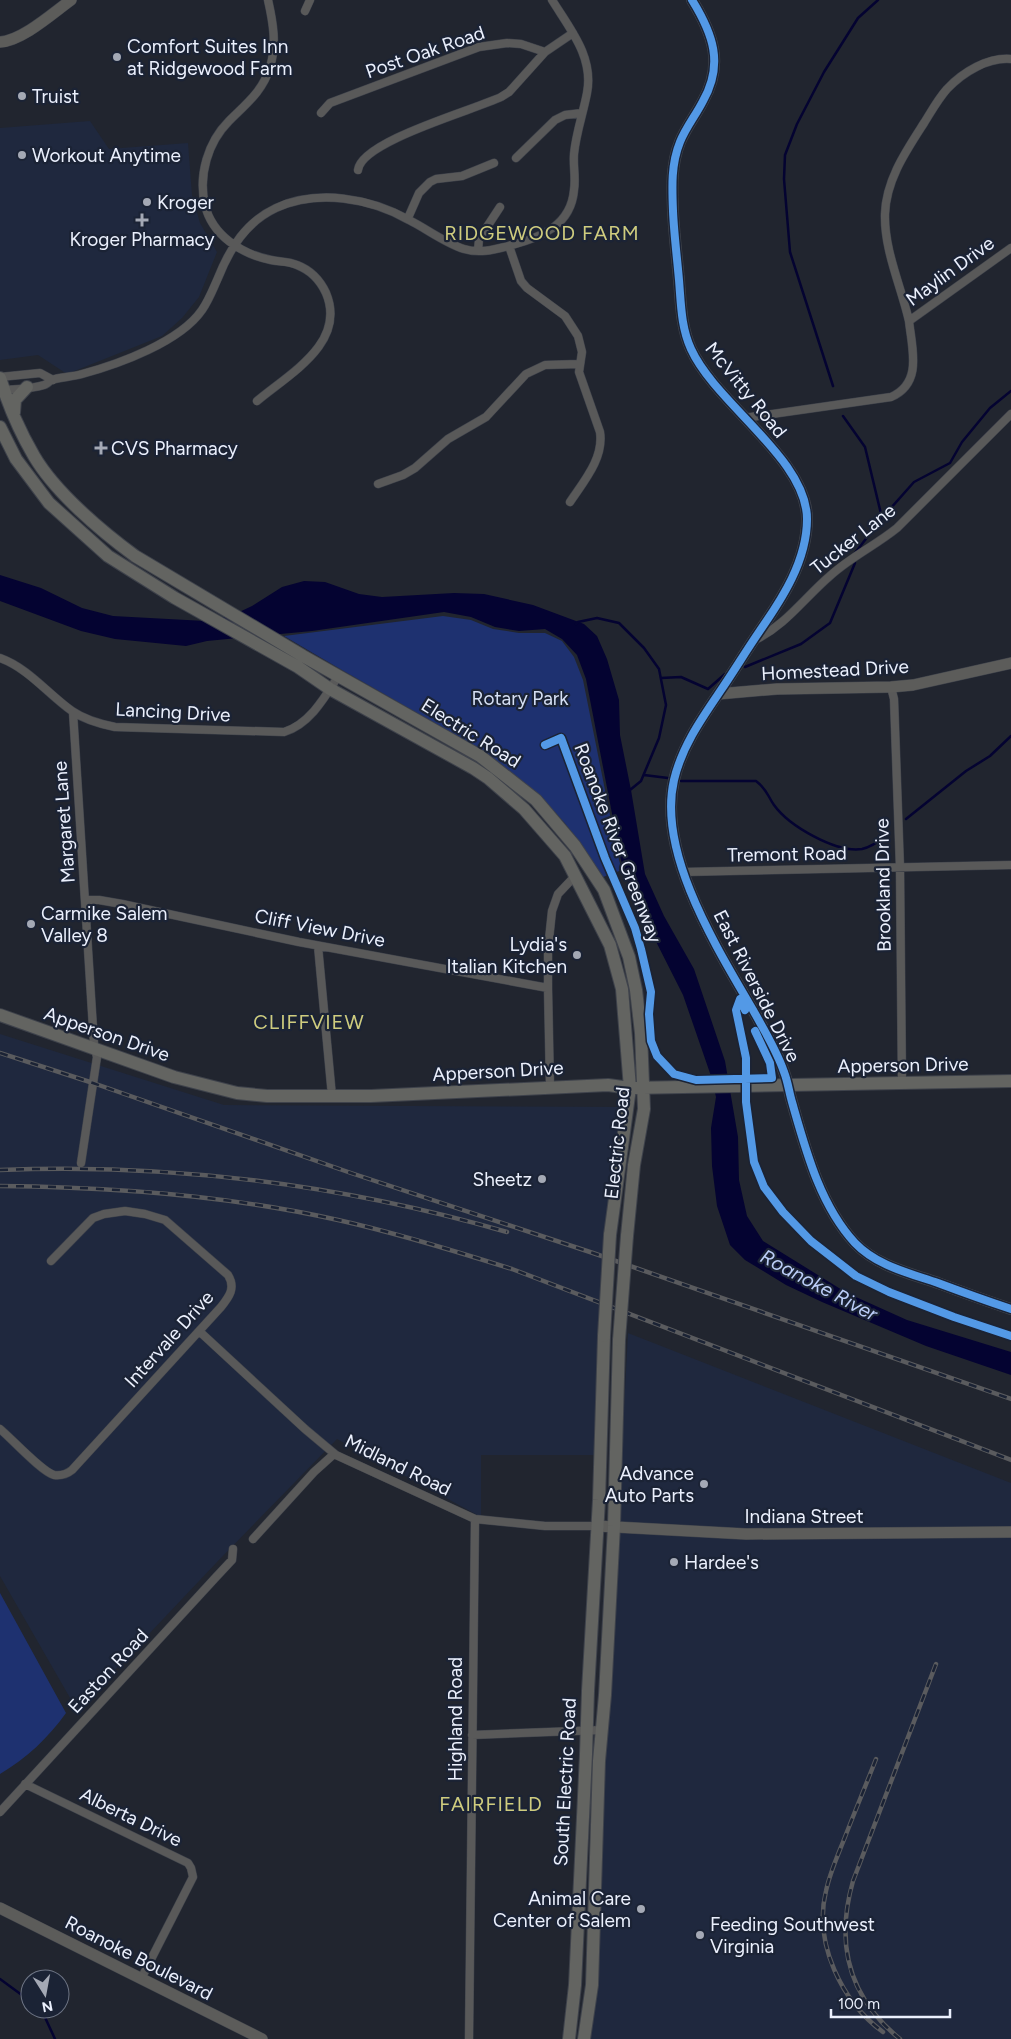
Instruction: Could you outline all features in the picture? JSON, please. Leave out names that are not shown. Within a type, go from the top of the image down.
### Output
[{"type":"main road","name":"Electric Road","points":[[1,384],[34,458],[68,497],[120,545],[300,661],[330,689],[488,778],[524,809],[551,838],[565,856],[576,875],[601,923],[615,960],[623,998],[630,1088],[610,1235],[597,1526]]},
{"type":"main road","points":[[14,413],[15,400],[27,388]]},
{"type":"main road","name":"Electric Road","points":[[0,427],[16,459],[49,503],[108,556],[175,598],[300,661],[339,675],[486,761],[536,800],[575,846],[604,890],[629,957],[636,990],[641,1033],[644,1109],[634,1165],[619,1340],[614,1526]]},
{"type":"main road","name":"Apperson Drive","points":[[0,1015],[174,1077],[222,1090],[267,1096],[371,1096],[608,1085],[643,1088],[1011,1081]]},
{"type":"main road","name":"South Electric Road","points":[[569,2039],[575,1985],[597,1526]]},
{"type":"main road","name":"South Electric Road","points":[[584,2039],[592,1986],[599,1761],[614,1526]]},
{"type":"street","points":[[0,42],[12,40],[24,34],[71,0]]},
{"type":"street","points":[[257,401],[317,350],[327,333],[330,309],[324,288],[303,267],[258,256],[234,245],[221,234],[208,213],[203,193],[204,167],[212,145],[220,132],[252,99],[265,80],[270,67],[274,41],[268,0]]},
{"type":"street","points":[[305,11],[310,0]]},
{"type":"street","points":[[1,384],[27,388],[98,370],[154,347],[179,333],[201,312],[209,300],[226,257],[244,230],[269,212],[290,202],[310,198],[333,198],[361,202],[408,218],[456,246],[478,251],[489,251],[509,246],[543,235],[552,230],[566,215],[575,189],[575,143],[587,93],[588,70],[582,48],[552,0]]},
{"type":"street","name":"McVitty Road","points":[[692,0],[708,29],[714,53],[714,66],[709,90],[681,140],[672,176],[674,224],[685,333],[697,360],[778,456],[798,483],[804,496],[807,520],[803,549],[793,577],[770,617],[718,694]]},
{"type":"street","points":[[358,170],[362,160],[385,143],[501,97],[509,92],[546,52],[573,33]]},
{"type":"street","name":"Post Oak Road","points":[[321,113],[330,103],[479,47],[507,43],[521,44],[546,52]]},
{"type":"street","name":"Maylin Drive","points":[[744,418],[891,397],[899,394],[909,383],[913,369],[908,321],[887,240],[885,211],[889,188],[909,147],[947,89],[968,72],[983,64],[996,59],[1011,59]]},
{"type":"street","points":[[516,158],[555,120],[565,115],[582,113]]},
{"type":"street","points":[[408,218],[420,193],[430,182],[436,179],[462,176],[494,163]]},
{"type":"street","points":[[478,251],[479,239],[500,207]]},
{"type":"street","points":[[509,246],[521,281],[526,288],[558,310],[572,325],[581,344],[579,364],[581,380],[602,440],[596,460],[570,502]]},
{"type":"street","name":"Maylin Drive","points":[[908,321],[1011,248]]},
{"type":"street","points":[[378,484],[403,476],[448,439],[486,417],[526,374],[545,366],[579,364]]},
{"type":"street","points":[[1,384],[40,373],[53,380]]},
{"type":"street","name":"Tucker Lane","points":[[753,641],[778,626],[830,575],[897,528],[1011,414]]},
{"type":"street","name":"Lancing Drive","points":[[0,658],[26,672],[73,712],[95,722],[115,728],[284,732],[293,729],[305,721],[339,675]]},
{"type":"street","name":"Homestead Drive","points":[[718,694],[786,689],[913,685],[1011,664]]},
{"type":"street","name":"Brookland Drive","points":[[891,687],[894,699],[900,868],[902,1084]]},
{"type":"street","name":"East Riverside Drive","points":[[718,694],[689,741],[675,776],[672,792],[672,823],[683,872],[712,935],[784,1070],[811,1166],[832,1210],[856,1244],[866,1253],[888,1266],[1011,1309]]},
{"type":"street","name":"Margaret Lane","points":[[73,712],[97,1064],[87,1113],[80,1163]]},
{"type":"street","name":"Tremont Road","points":[[683,872],[1011,865]]},
{"type":"street","points":[[550,1087],[548,949],[554,902],[558,894],[576,875]]},
{"type":"street","name":"Cliff View Drive","points":[[86,900],[122,904],[318,946],[548,988]]},
{"type":"street","points":[[318,946],[332,1096]]},
{"type":"street","name":"Intervale Drive","points":[[0,1428],[48,1473],[59,1475],[68,1473],[199,1331],[230,1296],[232,1290],[231,1280],[226,1273],[205,1254],[165,1220],[145,1214],[125,1211],[104,1214],[93,1218],[51,1261]]},
{"type":"street","name":"Midland Road","points":[[199,1331],[334,1454],[475,1519],[545,1526],[597,1526]]},
{"type":"street","points":[[253,1539],[314,1472],[334,1454]]},
{"type":"street","name":"Highland Road","points":[[470,2039],[475,1519]]},
{"type":"street","name":"Indiana Street","points":[[597,1526],[746,1534],[1011,1532]]},
{"type":"street","name":"Easton Road","points":[[0,1812],[218,1576],[232,1560],[233,1549]]},
{"type":"street","points":[[472,1735],[602,1730]]},
{"type":"street","name":"Alberta Drive","points":[[26,1784],[188,1863],[191,1868],[193,1877],[141,1978]]},
{"type":"street","name":"Roanoke Boulevard","points":[[0,1908],[262,2039]]},
{"type":"shaded area","points":[[90,121],[109,149],[188,143],[192,195],[200,223],[217,252],[199,297],[182,318],[162,336],[67,374],[38,355],[0,360],[0,128]]},
{"type":"shaded area","points":[[0,1034],[224,1105],[623,1107],[599,1317],[599,1455],[481,1455],[481,1517],[337,1439],[77,1710],[0,1576]]},
{"type":"shaded area","points":[[628,1333],[1011,1483],[1011,2039],[587,2039],[592,2010]]},
{"type":"green space","name":"Rotary Park","points":[[443,616],[471,620],[493,629],[519,633],[545,633],[562,641],[574,657],[583,680],[622,870],[603,877],[579,841],[558,816],[518,778],[482,752],[284,636]]},
{"type":"green space","points":[[0,1593],[66,1713],[36,1747],[0,1774]]},
{"type":"water","name":"Roanoke River","points":[[0,575],[41,588],[82,608],[113,616],[205,621],[233,615],[252,606],[282,587],[304,581],[325,582],[359,594],[382,597],[454,593],[484,594],[533,605],[584,624],[597,636],[607,659],[619,700],[620,735],[645,874],[664,916],[694,969],[725,1061],[738,1137],[739,1180],[747,1216],[763,1241],[847,1293],[907,1320],[1011,1352],[1011,1375],[926,1346],[822,1302],[786,1285],[745,1260],[730,1245],[717,1206],[712,1166],[711,1128],[716,1097],[711,1076],[683,995],[634,898],[621,860],[586,679],[577,655],[562,639],[545,629],[519,631],[495,627],[471,617],[444,612],[312,631],[207,641],[186,646],[115,639],[81,631],[0,601]]},
{"type":"waterway","points":[[833,386],[790,252],[784,179],[785,155],[797,124],[824,72],[858,18],[878,0]]},
{"type":"waterway","points":[[855,553],[882,518],[914,482],[950,463],[962,442],[990,408],[1011,391]]},
{"type":"waterway","points":[[843,416],[865,447],[882,518]]},
{"type":"waterway","points":[[745,667],[801,644],[830,623],[855,563]]},
{"type":"waterway","points":[[576,624],[597,618],[619,623],[644,648],[659,669],[666,705],[659,738],[641,781],[630,790]]},
{"type":"waterway","points":[[661,678],[681,677],[708,689],[725,674]]},
{"type":"waterway","points":[[906,819],[966,771],[990,756],[1011,736]]},
{"type":"waterway","points":[[644,775],[668,778]]},
{"type":"waterway","points":[[681,781],[756,781],[765,789],[774,805],[790,821],[814,836],[839,847],[851,849],[866,848],[889,834]]},
{"type":"waterway","points":[[0,1979],[20,1994]]},
{"type":"waterway","points":[[46,2019],[55,2039]]},
{"type":"railway","points":[[0,1053],[93,1083],[351,1173],[593,1253],[1011,1399]]},
{"type":"railway","points":[[0,1170],[128,1170],[256,1181],[382,1202],[507,1232]]},
{"type":"railway","points":[[0,1186],[85,1188],[170,1194],[254,1204],[296,1211],[404,1236],[512,1269],[1011,1460]]},
{"type":"railway","points":[[900,2039],[882,2023],[868,2005],[858,1987],[850,1968],[846,1948],[845,1926],[853,1881],[936,1664]]},
{"type":"railway","points":[[876,1759],[832,1870],[823,1911],[824,1931],[834,1970],[855,2005],[883,2032]]},
{"type":"cycle path","points":[[692,0],[706,25],[713,49],[714,62],[709,87],[682,137],[674,167],[672,184],[673,220],[683,324],[691,349],[703,370],[777,453],[792,475],[803,497],[807,519],[803,550],[792,579],[687,744],[674,780],[671,808],[674,838],[682,869],[708,929],[778,1056],[816,1177],[823,1195],[843,1228],[864,1251],[883,1263],[1011,1309]]},
{"type":"cycle path","name":"Roanoke River Greenway","points":[[545,745],[561,738],[605,858],[635,928],[651,992],[649,1014],[651,1041],[657,1056],[674,1074],[696,1080],[772,1078],[770,1063],[755,1031]]},
{"type":"cycle path","points":[[745,1010],[740,999],[736,1010],[746,1058],[746,1102],[754,1162],[764,1187],[783,1212],[811,1241],[856,1276],[889,1292],[1011,1336]]},
{"type":"place","name":"Comfort Suites Inn at Ridgewood Farm","points":[[117,57]]},
{"type":"place","name":"Truist","points":[[22,96]]},
{"type":"place","name":"Workout Anytime","points":[[22,155]]},
{"type":"place","name":"Kroger","points":[[147,202]]},
{"type":"place","name":"Kroger Pharmacy","points":[[142,220]]},
{"type":"place","name":"CVS Pharmacy","points":[[101,448]]},
{"type":"place","name":"Carmike Salem Valley 8","points":[[31,924]]},
{"type":"place","name":"Lydia's Italian Kitchen","points":[[577,955]]},
{"type":"place","name":"Sheetz","points":[[542,1179]]},
{"type":"place","name":"Advance Auto Parts","points":[[704,1484]]},
{"type":"place","name":"Hardee's","points":[[674,1562]]},
{"type":"place","name":"Animal Care Center of Salem","points":[[641,1909]]},
{"type":"place","name":"Feeding Southwest Virginia","points":[[700,1935]]},
{"type":"district","name":"RIDGEWOOD FARM","points":[[542,233]]},
{"type":"district","name":"CLIFFVIEW","points":[[309,1022]]},
{"type":"district","name":"FAIRFIELD","points":[[491,1804]]}]
